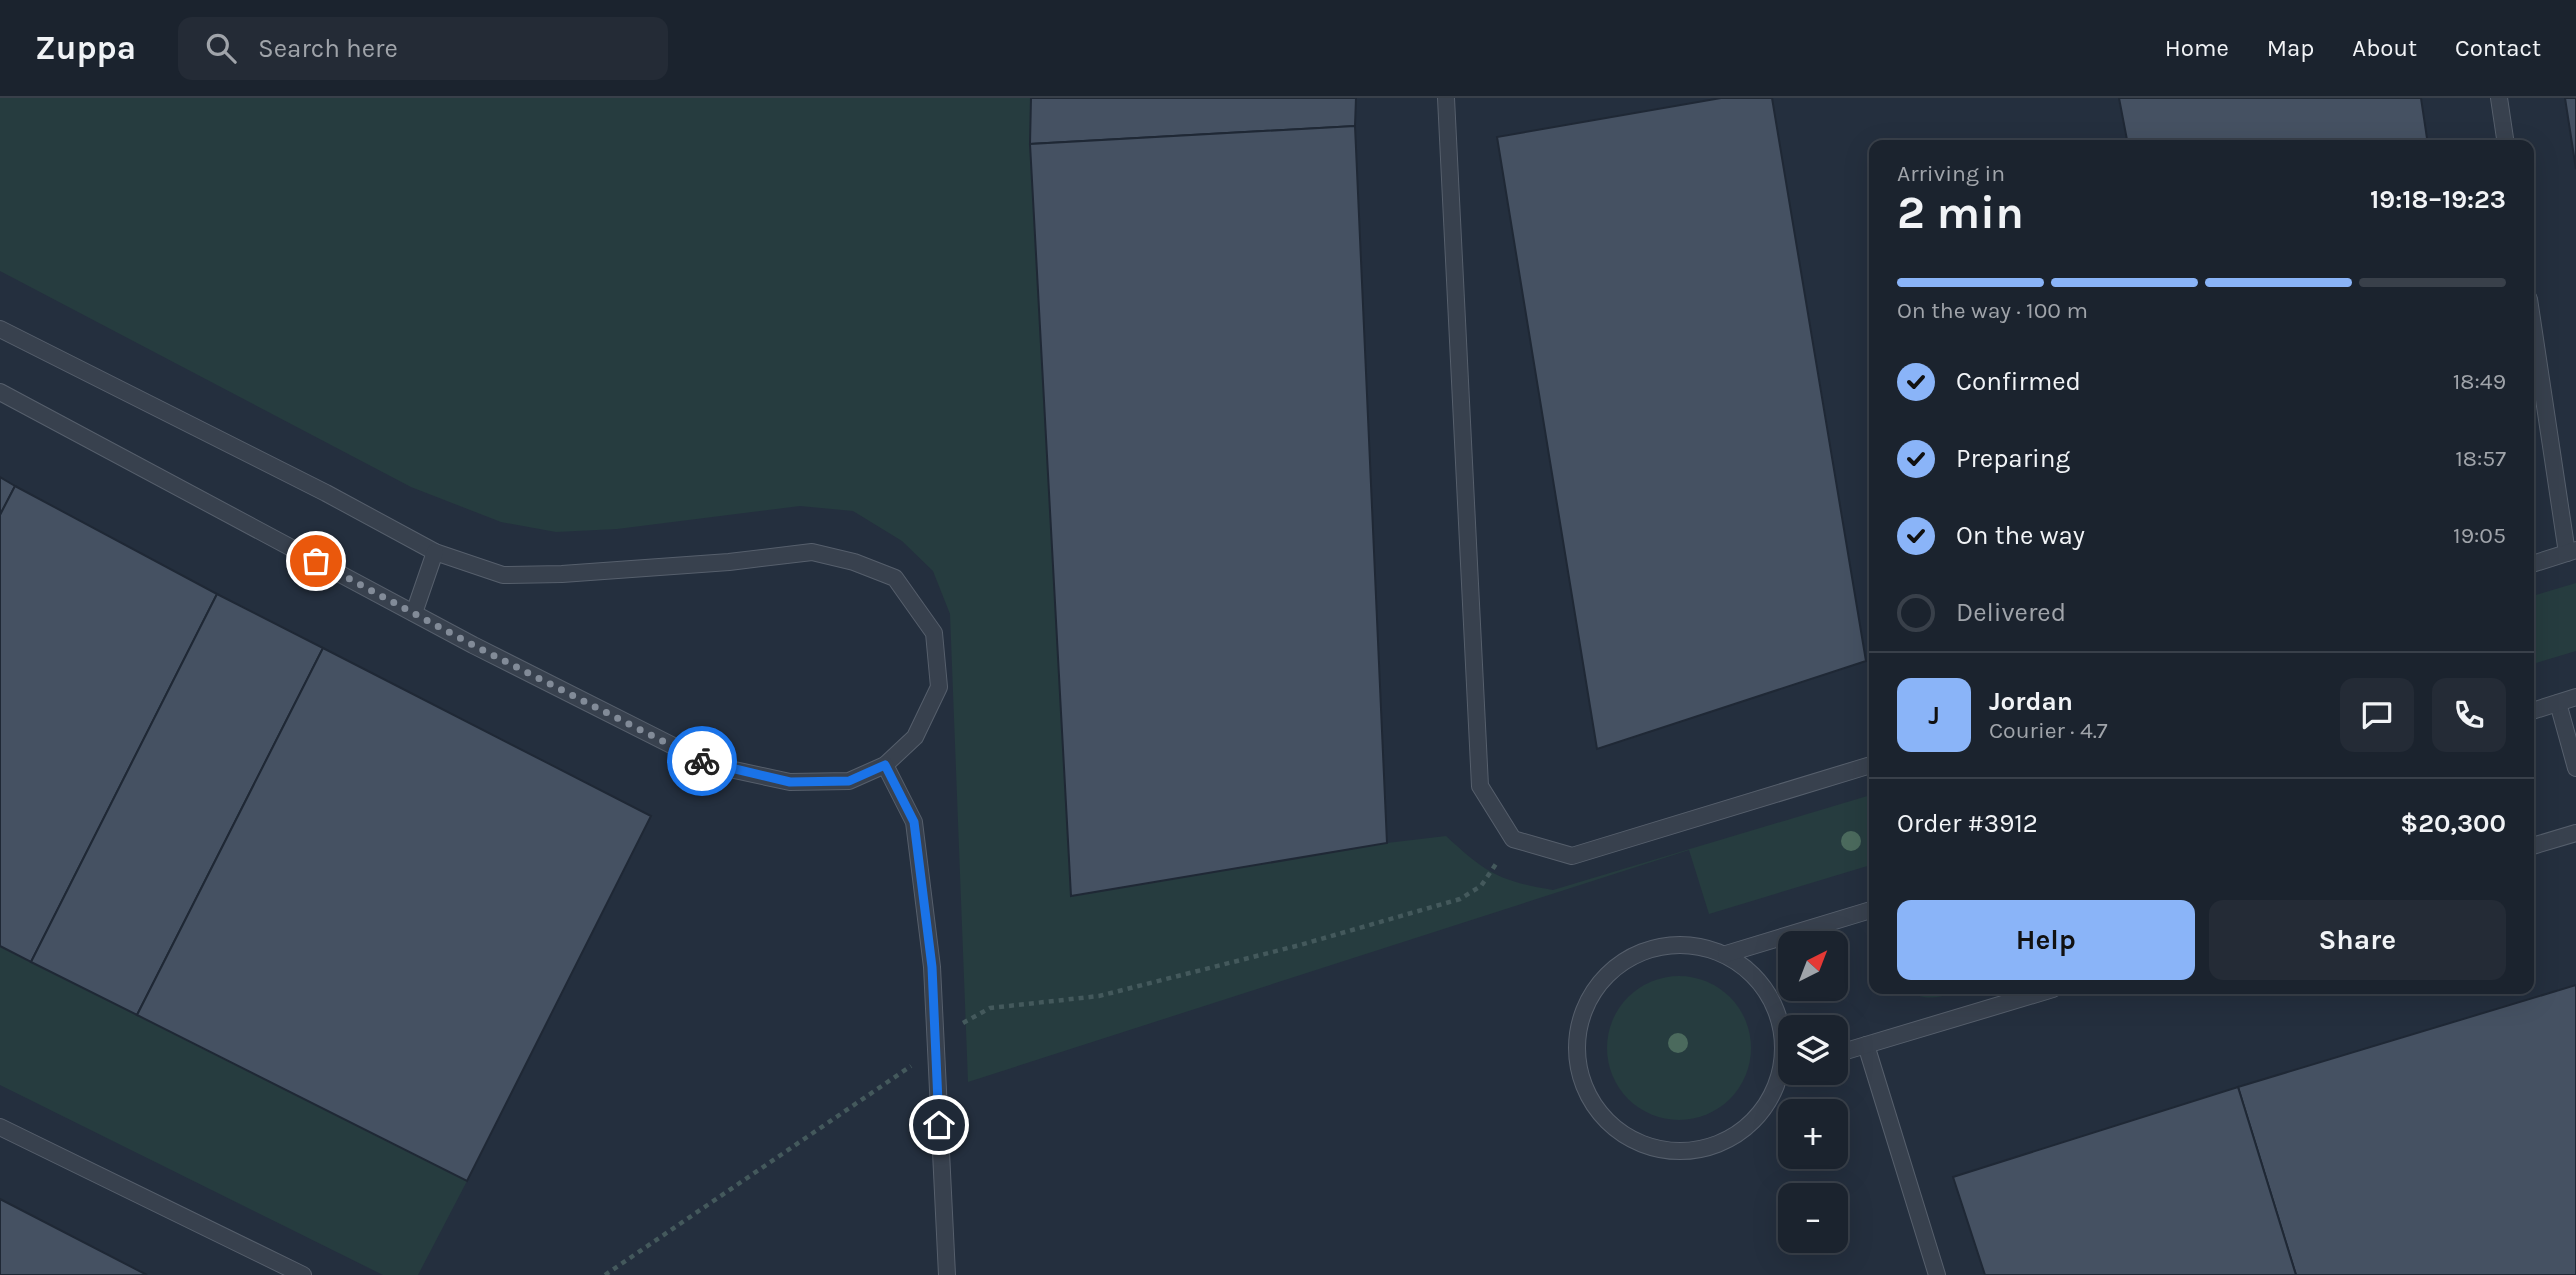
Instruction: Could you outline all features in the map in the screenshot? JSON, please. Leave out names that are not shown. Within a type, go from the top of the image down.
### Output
[{"type":"lane","points":[[1446,98],[1480,786],[1513,839],[1572,856],[1869,766]]},
{"type":"lane","points":[[2498,98],[2505,140]]},
{"type":"lane","points":[[0,329],[435,552],[503,575],[562,574],[715,563],[812,552],[854,562],[895,578],[934,633],[939,687],[915,737],[885,765],[849,781],[790,782],[711,765],[414,613],[0,392]]},
{"type":"lane","points":[[2534,329],[2571,552],[2534,563]]},
{"type":"lane","points":[[414,613],[435,552]]},
{"type":"lane","points":[[2534,710],[2576,697]]},
{"type":"lane","points":[[2558,703],[2576,768]]},
{"type":"lane","points":[[885,765],[914,822],[932,967],[947,1275]]},
{"type":"lane","points":[[2534,846],[2576,833]]},
{"type":"lane","points":[[1726,954],[1869,911]]},
{"type":"lane","points":[[1778,1019],[1772,1000],[1753,974],[1726,954],[1694,945],[1661,945],[1630,956],[1604,976],[1586,1004],[1577,1035],[1578,1068],[1590,1100],[1613,1127],[1643,1145],[1678,1152],[1714,1146],[1745,1130],[1769,1103],[1778,1085]]},
{"type":"lane","points":[[1848,1050],[2036,994]]},
{"type":"lane","points":[[1866,1045],[1937,1275]]},
{"type":"lane","points":[[0,1128],[303,1275]]},
{"type":"path","points":[[605,1275],[935,1049],[961,1024],[990,1008],[1099,996],[1300,945],[1460,900],[1481,886],[1513,839]]},
{"type":"green space","points":[[0,98],[1031,98],[1030,144],[1071,896],[1387,843],[1446,836],[1494,874],[1519,883],[1553,890],[1869,795],[1869,866],[1709,914],[1689,850],[968,1082],[950,614],[933,571],[902,541],[853,511],[800,506],[617,529],[556,532],[501,522],[411,487],[0,271]]},
{"type":"green space","points":[[2576,583],[2576,651],[2534,664],[2534,596]]},
{"type":"green space","points":[[0,946],[467,1181],[418,1275],[383,1275],[0,1085]]},
{"type":"green space","points":[[1679,976],[1706,982],[1730,997],[1745,1021],[1751,1048],[1745,1075],[1730,1099],[1706,1114],[1679,1120],[1652,1114],[1628,1099],[1613,1075],[1607,1048],[1613,1021],[1628,997],[1652,982]]},
{"type":"green space","points":[[1913,994],[1949,994],[1928,997]]},
{"type":"building","points":[[1031,98],[1356,98],[1355,126],[1030,144]]},
{"type":"building","points":[[1721,98],[1772,98],[1866,661],[1597,749],[1497,137]]},
{"type":"building","points":[[2119,98],[2421,98],[2427,140],[2127,140]]},
{"type":"building","points":[[2565,98],[2576,98],[2576,169]]},
{"type":"building","points":[[1355,126],[1387,843],[1071,896],[1030,144]]},
{"type":"building","points":[[0,477],[15,486],[0,515]]},
{"type":"building","points":[[15,486],[217,594],[31,962],[0,946],[0,515]]},
{"type":"building","points":[[217,594],[323,648],[137,1015],[31,962]]},
{"type":"building","points":[[323,648],[651,816],[467,1181],[137,1015]]},
{"type":"building","points":[[2576,985],[2576,1275],[2296,1275],[2238,1087]]},
{"type":"building","points":[[2238,1087],[2296,1275],[1985,1275],[1953,1177]]},
{"type":"building","points":[[0,1199],[147,1275],[0,1275]]},
{"type":"way so far","points":[[316,561],[473,645],[702,761]]},
{"type":"route","points":[[702,761],[790,782],[849,781],[885,765],[914,822],[932,967],[939,1125]]}]
